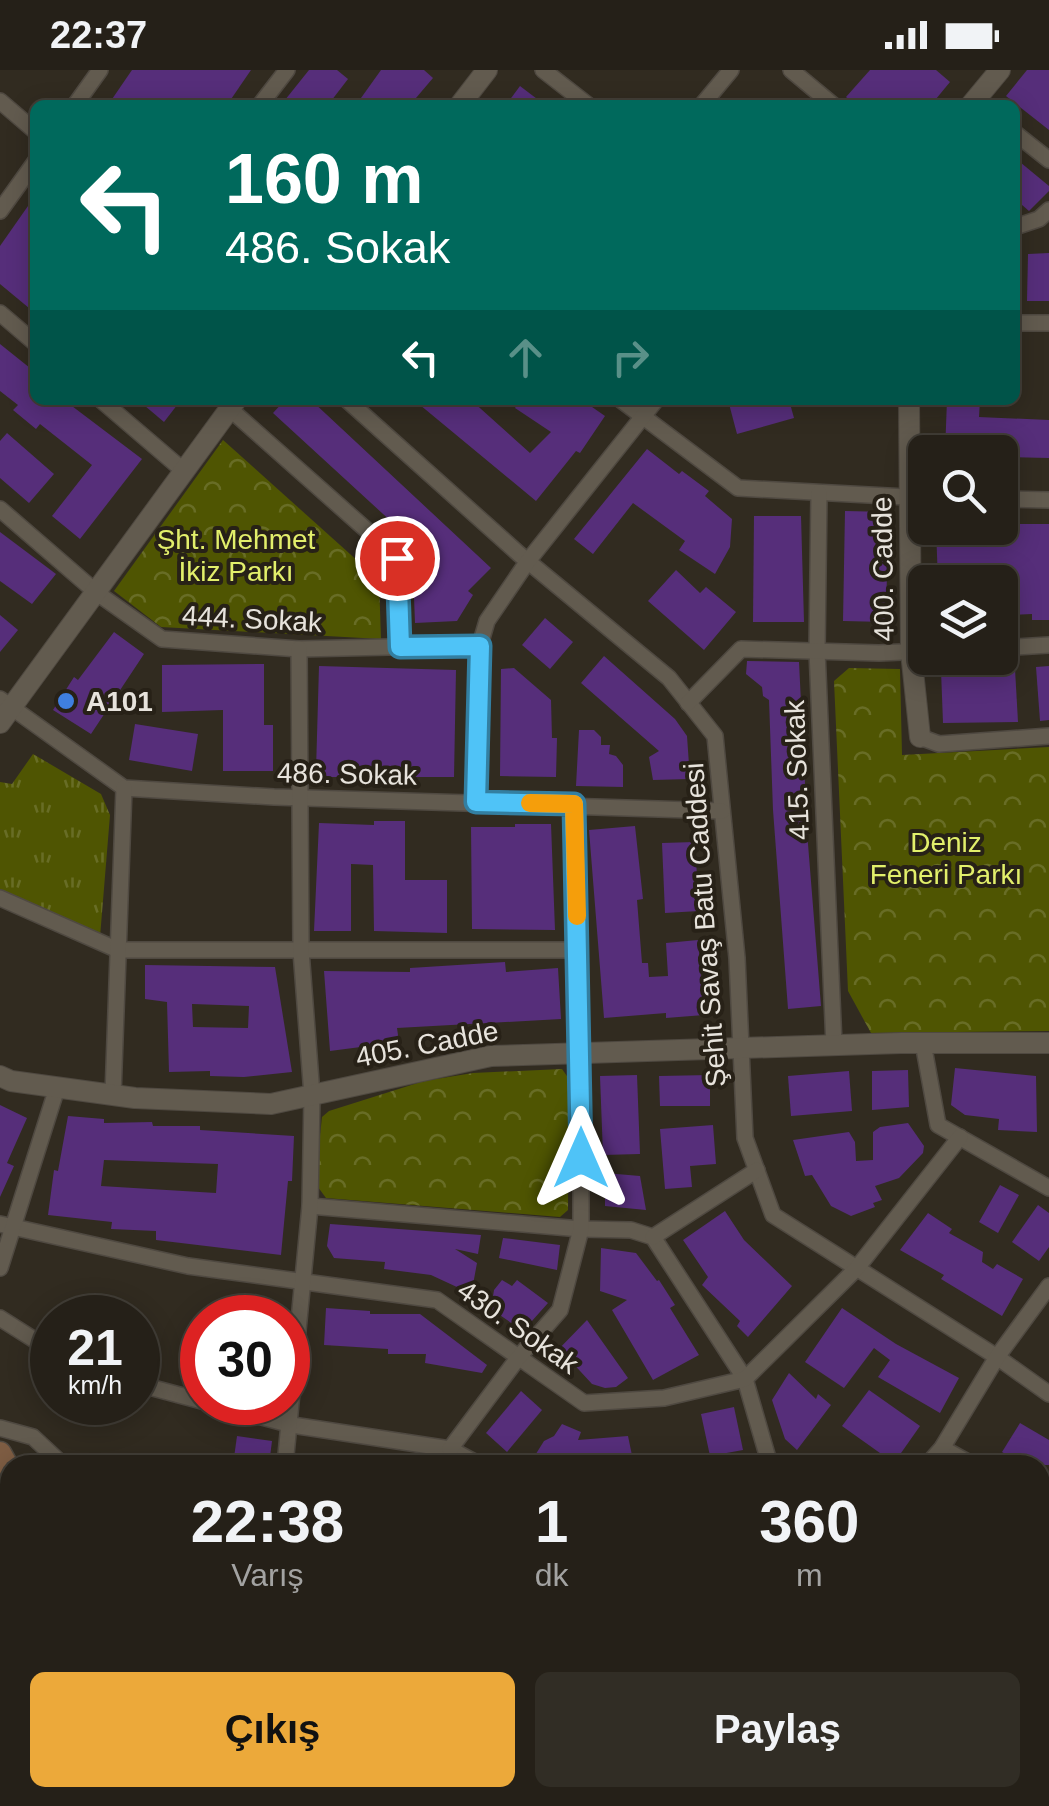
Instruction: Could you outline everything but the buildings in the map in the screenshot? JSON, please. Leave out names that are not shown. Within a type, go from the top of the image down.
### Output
[{"type":"street","points":[[79,100],[100,70]]},
{"type":"street","points":[[264,100],[288,70]]},
{"type":"street","points":[[464,100],[487,70]]},
{"type":"street","points":[[543,70],[582,100]]},
{"type":"street","points":[[706,100],[732,70]]},
{"type":"street","points":[[791,70],[826,100]]},
{"type":"street","points":[[978,100],[1000,70]]},
{"type":"street","points":[[0,102],[30,127]]},
{"type":"street","points":[[1020,136],[1049,160]]},
{"type":"street","points":[[0,212],[30,169]]},
{"type":"street","points":[[1020,225],[1039,219],[1049,210]]},
{"type":"street","points":[[0,313],[30,339]]},
{"type":"street","points":[[1020,323],[1049,323]]},
{"type":"street","points":[[108,405],[184,472]]},
{"type":"street","points":[[112,1095],[124,788],[4,710],[96,593],[233,405],[397,558],[400,647]]},
{"type":"street","name":"Şehit Savaş Batu Caddesi","points":[[352,405],[668,678],[715,736],[737,958],[746,1138],[773,1215],[1049,1394]]},
{"type":"street","points":[[628,405],[738,488],[908,498]]},
{"type":"street","points":[[476,802],[480,646],[486,621],[528,561],[652,405]]},
{"type":"street","name":"400. Cadde","points":[[909,405],[912,435]]},
{"type":"street","name":"415. Sokak","points":[[818,493],[817,651],[834,1045]]},
{"type":"street","points":[[1018,500],[1049,500]]},
{"type":"street","name":"444. Sokak","points":[[0,509],[96,593],[162,639],[300,650],[480,646]]},
{"type":"street","points":[[1018,647],[1049,645]]},
{"type":"street","points":[[688,702],[741,648],[908,651]]},
{"type":"street","points":[[300,650],[301,951],[312,1095],[310,1206],[303,1295]]},
{"type":"street","name":"400. Cadde","points":[[919,675],[920,737]]},
{"type":"street","points":[[920,737],[940,744],[1049,736]]},
{"type":"street","name":"486. Sokak","points":[[124,788],[298,798],[722,811]]},
{"type":"street","points":[[450,1449],[518,1358],[560,1310],[581,1229],[574,804]]},
{"type":"street","points":[[0,898],[118,950],[578,950]]},
{"type":"street","points":[[923,1043],[938,1124],[1049,1188]]},
{"type":"street","name":"405. Cadde","points":[[0,1076],[10,1081],[112,1095],[271,1104],[491,1056],[741,1047],[1049,1043]]},
{"type":"street","points":[[0,1268],[6,1226],[57,1088]]},
{"type":"street","points":[[745,1379],[857,1268],[960,1137]]},
{"type":"street","points":[[653,1237],[757,1170]]},
{"type":"street","points":[[310,1206],[631,1230],[653,1237],[745,1379],[767,1455]]},
{"type":"street","name":"430. Sokak","points":[[6,1226],[188,1266],[437,1300],[584,1403],[664,1398],[745,1379]]},
{"type":"street","points":[[936,1455],[997,1357],[1049,1286]]},
{"type":"street","points":[[0,1318],[30,1337]]},
{"type":"street","points":[[288,1455],[292,1425],[450,1449],[461,1455]]},
{"type":"street","points":[[0,1428],[33,1437],[52,1455]]},
{"type":"street","points":[[942,1448],[955,1455]]},
{"type":"green space","name":"Şht. Mehmet İkiz Parkı","points":[[223,440],[379,580],[381,639],[161,627],[114,591]]},
{"type":"green space","name":"Deniz Feneri Parkı","points":[[849,668],[900,669],[902,755],[1049,747],[1049,1031],[871,1033],[848,991],[834,681]]},
{"type":"green space","points":[[33,754],[101,794],[110,815],[100,937],[0,891],[0,782],[12,784]]},
{"type":"green space","points":[[562,1069],[569,1079],[568,1210],[560,1217],[326,1198],[315,1183],[322,1117],[329,1111],[424,1081],[473,1073]]},
{"type":"slow traffic","points":[[530,803],[574,804],[577,916]]},
{"type":"place","name":"A101","points":[[66,701]]},
{"type":"route","points":[[397,558],[400,647],[480,646],[476,802],[574,804],[581,1158]]}]
